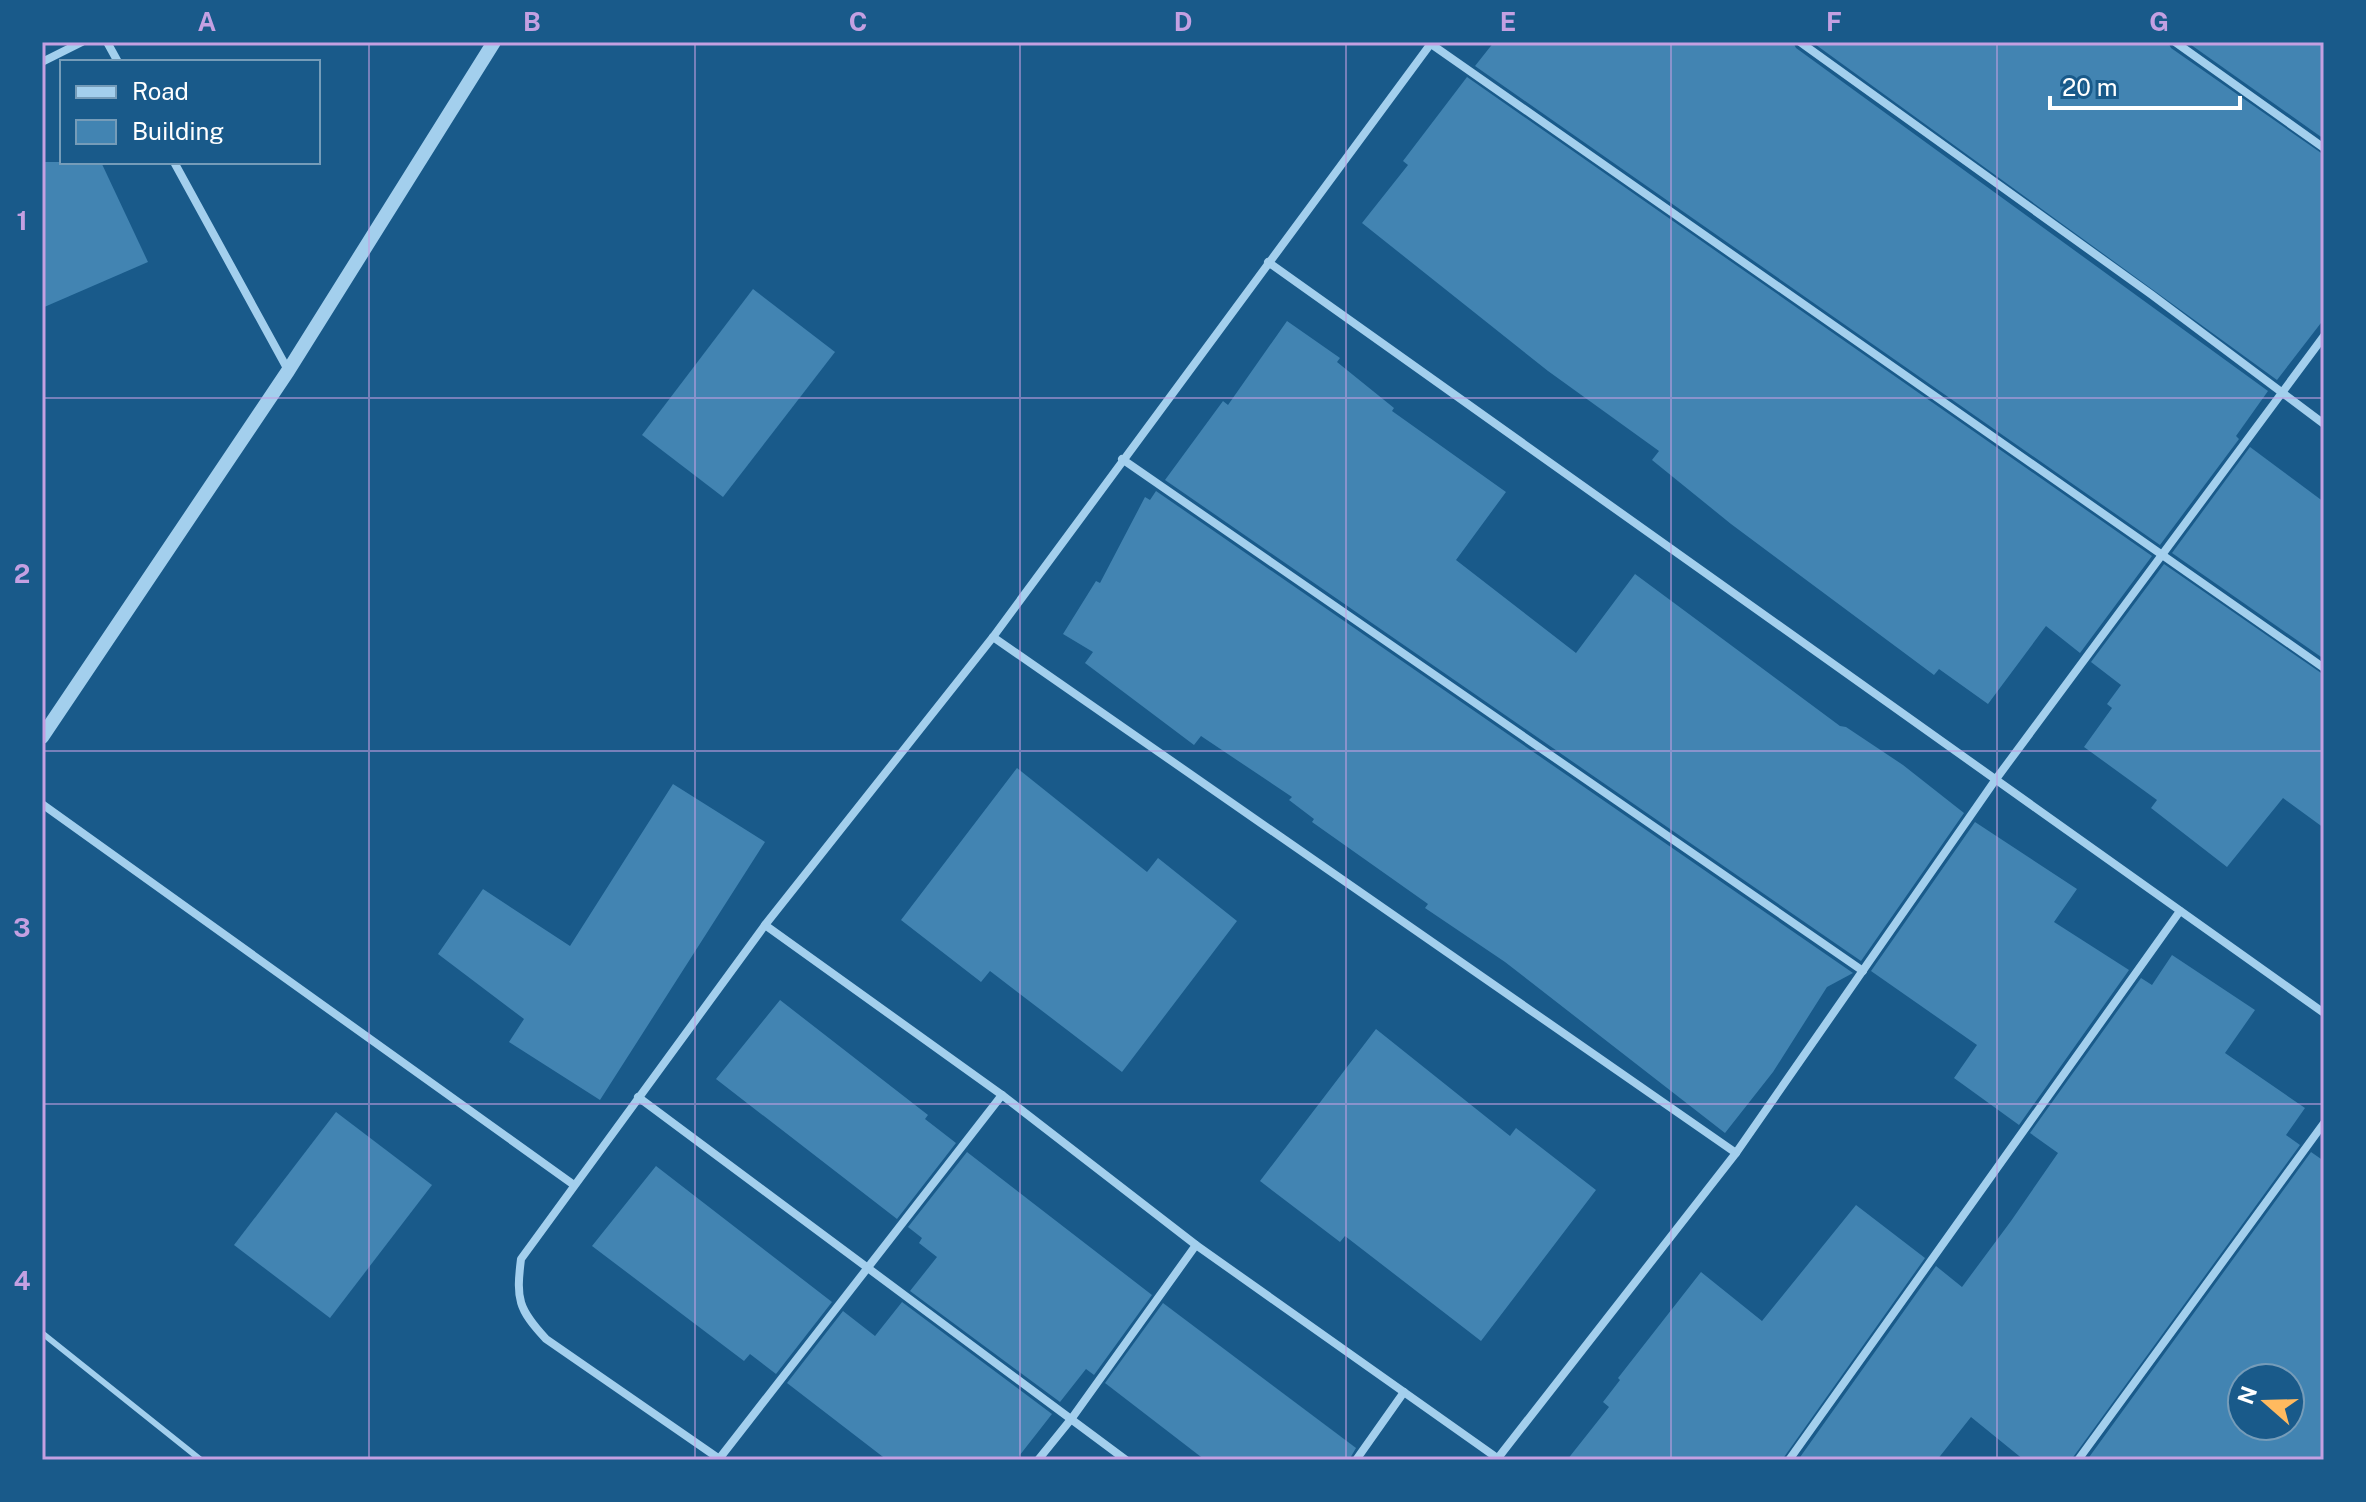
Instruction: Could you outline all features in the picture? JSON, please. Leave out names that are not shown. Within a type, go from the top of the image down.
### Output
[{"type":"street","points":[[42,62],[82,42]]},
{"type":"street","points":[[107,42],[117,60]]},
{"type":"street","points":[[42,737],[288,371],[494,42]]},
{"type":"street","points":[[1800,42],[2152,295],[2324,424]]},
{"type":"street","points":[[2175,42],[2324,148]]},
{"type":"street","points":[[1002,1095],[720,1459],[546,1339],[523,1314],[517,1289],[521,1259],[765,925],[993,637],[1432,43],[2324,668]]},
{"type":"street","points":[[175,164],[288,371]]},
{"type":"street","points":[[1268,262],[2324,1013]]},
{"type":"street","points":[[765,925],[1002,1095],[1196,1245],[1499,1459],[1736,1153],[1996,779],[2324,336]]},
{"type":"street","points":[[1122,459],[1863,971]]},
{"type":"street","points":[[993,637],[1736,1153]]},
{"type":"street","points":[[42,804],[574,1185]]},
{"type":"street","points":[[1789,1460],[2180,911]]},
{"type":"street","points":[[638,1097],[870,1266],[1126,1460]]},
{"type":"street","points":[[2078,1460],[2324,1123]]},
{"type":"street","points":[[1038,1460],[1072,1418],[1196,1245]]},
{"type":"street","points":[[1356,1460],[1404,1392]]},
{"type":"lane","points":[[42,1333],[201,1460]]},
{"type":"building","points":[[1494,42],[1793,42],[1796,48],[2268,391],[2236,436],[2239,439],[2160,545],[1475,66]]},
{"type":"building","points":[[1812,42],[2168,42],[2171,48],[2324,155],[2324,319],[2277,380]]},
{"type":"building","points":[[2187,42],[2324,42],[2324,139]]},
{"type":"building","points":[[1467,77],[2152,556],[2080,653],[2046,626],[1988,704],[1939,669],[1934,675],[1731,524],[1652,460],[1659,451],[1548,371],[1362,223],[1408,165],[1403,161]]},
{"type":"building","points":[[42,162],[102,164],[148,262],[42,308]]},
{"type":"building","points":[[753,289],[835,352],[723,497],[642,435]]},
{"type":"building","points":[[1287,321],[1340,358],[1337,362],[1394,408],[1392,411],[1506,492],[1456,560],[1576,653],[1635,574],[1840,726],[1903,765],[1964,813],[1861,961],[1165,480],[1223,401],[1228,405]]},
{"type":"building","points":[[2250,447],[2324,502],[2324,659],[2172,553]]},
{"type":"building","points":[[1156,491],[1853,973],[1827,987],[1773,1072],[1725,1133],[1505,962],[1425,908],[1428,904],[1312,822],[1314,819],[1289,800],[1292,797],[1201,736],[1194,745],[1085,663],[1093,652],[1063,634],[1096,581],[1100,583],[1145,497],[1150,500]]},
{"type":"building","points":[[2164,564],[2324,675],[2324,828],[2283,798],[2227,867],[2151,808],[2157,800],[2084,747],[2112,708],[2107,704],[2121,685],[2091,662]]},
{"type":"building","points":[[1017,768],[1147,872],[1158,858],[1237,921],[1122,1072],[990,971],[981,982],[901,920]]},
{"type":"building","points":[[673,784],[765,842],[600,1100],[509,1042],[524,1019],[438,954],[483,889],[570,946]]},
{"type":"building","points":[[1975,822],[2077,889],[2054,922],[2129,970],[2019,1125],[1954,1078],[1977,1045],[1871,971]]},
{"type":"building","points":[[2172,955],[2255,1010],[2225,1053],[2305,1108],[2286,1135],[2300,1145],[2071,1460],[2024,1460],[1971,1417],[1937,1460],[1798,1460],[1936,1266],[1962,1287],[2011,1221],[2058,1153],[2030,1133],[2141,978],[2152,985]]},
{"type":"building","points":[[780,1000],[928,1115],[925,1119],[956,1143],[897,1219],[716,1079]]},
{"type":"building","points":[[1376,1029],[1510,1136],[1516,1128],[1596,1190],[1481,1341],[1345,1236],[1340,1242],[1260,1181]]},
{"type":"building","points":[[336,1112],[432,1185],[330,1318],[234,1245]]},
{"type":"building","points":[[967,1152],[1152,1295],[1094,1375],[1086,1369],[1060,1402],[910,1291],[937,1257],[919,1243],[922,1238],[908,1227]]},
{"type":"building","points":[[2311,1152],[2324,1161],[2324,1460],[2087,1460]]},
{"type":"building","points":[[656,1166],[832,1302],[776,1374],[750,1354],[744,1361],[592,1246]]},
{"type":"building","points":[[1856,1205],[1925,1258],[1782,1460],[1567,1460],[1609,1407],[1603,1402],[1620,1380],[1618,1378],[1701,1272],[1762,1321]]},
{"type":"building","points":[[902,1302],[1052,1414],[1016,1460],[887,1460],[787,1383],[843,1311],[875,1336]]},
{"type":"building","points":[[1163,1303],[1356,1448],[1349,1460],[1205,1460],[1105,1383]]}]
